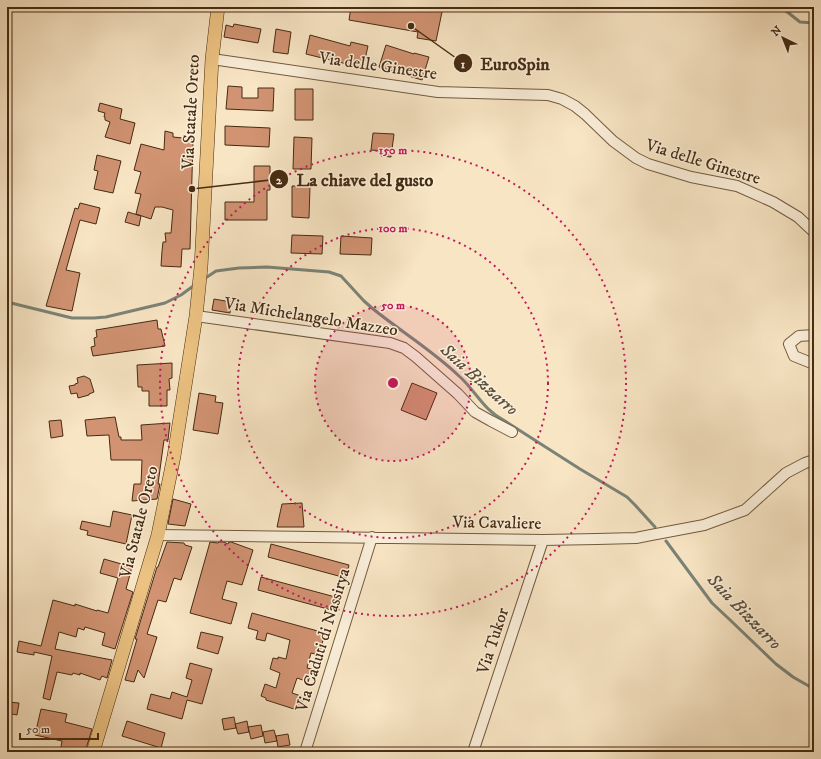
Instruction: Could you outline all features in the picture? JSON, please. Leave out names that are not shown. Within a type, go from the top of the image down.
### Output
[{"type":"main road","name":"Via Statale Oreto","points":[[93,752],[158,535],[174,456],[196,316],[201,267],[212,59],[218,7]]},
{"type":"street","name":"Via delle Ginestre","points":[[212,59],[438,92],[548,95],[562,99],[575,106],[590,118],[613,141],[636,158],[648,164],[691,177],[737,186],[774,202],[798,217],[814,232]]},
{"type":"street","name":"Via Michelangelo Mazzeo","points":[[196,316],[390,342],[404,348],[416,357],[458,394],[475,412],[512,432]]},
{"type":"street","points":[[814,335],[799,336],[789,344],[794,356],[814,364]]},
{"type":"street","name":"Via Cavaliere","points":[[158,535],[543,540],[636,538],[704,525],[745,510],[786,474],[805,463],[814,460]]},
{"type":"street","name":"Via Caduti di Nassirya","points":[[305,752],[372,537]]},
{"type":"street","name":"Via Tukor","points":[[473,752],[543,540]]},
{"type":"building","points":[[351,7],[443,7],[436,41],[417,38],[418,32],[349,20]]},
{"type":"building","points":[[234,24],[261,29],[258,43],[224,37],[226,25],[233,27]]},
{"type":"building","points":[[276,29],[291,32],[288,54],[273,52]]},
{"type":"building","points":[[310,35],[350,46],[351,42],[368,46],[363,68],[306,54]]},
{"type":"building","points":[[386,45],[429,57],[422,80],[379,67]]},
{"type":"building","points":[[228,86],[242,87],[242,98],[258,98],[258,88],[274,88],[273,111],[226,109]]},
{"type":"building","points":[[295,89],[313,89],[313,120],[295,120]]},
{"type":"building","points":[[100,103],[122,109],[120,119],[135,123],[130,144],[105,137],[110,122],[105,120],[105,113],[98,111]]},
{"type":"building","points":[[225,126],[270,128],[269,147],[225,145]]},
{"type":"building","points":[[165,131],[173,133],[173,137],[193,139],[190,249],[182,249],[181,267],[161,266],[163,242],[166,242],[165,233],[171,233],[173,210],[155,207],[151,219],[136,214],[141,194],[135,193],[141,172],[134,170],[141,144],[164,150]]},
{"type":"building","points":[[373,133],[394,134],[391,157],[381,156],[382,151],[371,150]]},
{"type":"building","points":[[294,137],[312,138],[311,169],[293,169]]},
{"type":"building","points":[[97,155],[121,161],[113,193],[94,189],[98,171],[94,170]]},
{"type":"building","points":[[254,166],[270,166],[270,190],[267,190],[267,220],[225,220],[225,202],[254,202]]},
{"type":"building","points":[[292,186],[310,186],[309,218],[292,217]]},
{"type":"building","points":[[80,203],[100,208],[96,224],[80,220],[66,270],[80,273],[72,311],[46,306],[75,208],[78,209]]},
{"type":"building","points":[[128,212],[141,216],[139,226],[125,222]]},
{"type":"building","points":[[292,235],[323,236],[322,254],[291,253]]},
{"type":"building","points":[[341,236],[372,238],[371,255],[340,254]]},
{"type":"building","points":[[214,299],[231,302],[230,313],[212,310]]},
{"type":"building","points":[[157,320],[158,329],[161,329],[165,346],[93,356],[91,347],[95,346],[94,338],[97,337],[96,330]]},
{"type":"building","points":[[172,363],[172,378],[169,379],[170,390],[167,390],[167,406],[149,406],[149,391],[142,391],[142,387],[138,387],[137,365]]},
{"type":"building","points":[[84,376],[90,379],[94,392],[78,398],[77,393],[71,394],[69,386],[78,383],[77,378]]},
{"type":"building","points":[[412,383],[437,393],[426,420],[401,410]]},
{"type":"building","points":[[199,393],[216,396],[215,402],[223,403],[218,434],[193,430]]},
{"type":"building","points":[[115,417],[121,440],[142,440],[141,425],[170,423],[168,440],[164,440],[158,484],[160,484],[157,499],[132,501],[134,484],[141,484],[142,460],[111,460],[109,435],[87,436],[85,420]]},
{"type":"building","points":[[61,420],[63,436],[51,438],[49,421]]},
{"type":"building","points":[[173,499],[191,504],[185,526],[168,524]]},
{"type":"building","points":[[302,503],[304,527],[277,527],[282,504]]},
{"type":"building","points":[[113,511],[132,515],[126,544],[87,535],[88,531],[80,529],[82,521],[110,527]]},
{"type":"building","points":[[167,542],[184,543],[185,545],[192,547],[181,580],[174,578],[166,602],[158,600],[147,634],[157,637],[144,678],[138,670],[134,682],[125,680],[137,639],[135,639],[157,567]]},
{"type":"building","points":[[210,542],[224,542],[228,544],[231,542],[253,550],[242,585],[227,581],[222,599],[237,603],[231,624],[190,613]]},
{"type":"building","points":[[271,544],[349,565],[346,578],[268,557]]},
{"type":"building","points":[[104,559],[132,567],[126,589],[133,592],[115,649],[102,645],[105,633],[85,627],[84,630],[78,628],[76,637],[59,632],[55,649],[112,660],[107,678],[102,676],[100,680],[80,673],[80,675],[73,673],[72,675],[57,672],[50,700],[43,698],[52,656],[34,652],[34,655],[17,652],[19,641],[41,646],[53,600],[108,613],[118,578],[100,573]]},
{"type":"building","points":[[261,577],[339,598],[335,611],[258,590]]},
{"type":"building","points":[[252,613],[325,633],[319,655],[311,653],[307,668],[312,669],[308,682],[297,678],[292,693],[304,697],[300,708],[295,707],[294,709],[266,700],[266,698],[261,696],[265,684],[276,688],[280,673],[270,669],[273,658],[278,659],[278,657],[286,659],[290,640],[267,633],[265,641],[256,639],[258,631],[248,628]]},
{"type":"building","points":[[201,632],[223,637],[218,654],[197,648]]},
{"type":"building","points":[[190,663],[212,669],[202,704],[187,700],[182,719],[147,709],[151,694],[170,699],[172,692],[187,697],[192,680],[186,678]]},
{"type":"building","points":[[7,702],[19,703],[17,715],[7,713]]},
{"type":"building","points":[[41,709],[67,714],[65,722],[92,729],[85,752],[60,752],[62,741],[35,735]]},
{"type":"building","points":[[234,717],[236,728],[224,730],[222,719]]},
{"type":"building","points":[[127,721],[165,733],[161,748],[122,736]]},
{"type":"building","points":[[247,721],[249,732],[238,734],[235,724]]},
{"type":"building","points":[[261,725],[263,736],[251,739],[248,727]]},
{"type":"building","points":[[274,730],[277,741],[265,743],[263,732]]},
{"type":"building","points":[[288,734],[290,745],[278,747],[276,736]]},
{"type":"waterway","points":[[781,7],[800,22],[814,23]]},
{"type":"waterway","name":"Saia Bizzarro","points":[[204,279],[216,271],[267,267],[329,272],[341,276],[372,308],[449,367],[497,417],[627,497],[655,527]]},
{"type":"waterway","name":"Saia Bizzarro","points":[[7,302],[72,318],[106,317],[165,303],[181,295],[196,284]]},
{"type":"waterway","name":"Saia Bizzarro","points":[[666,541],[712,603],[776,664],[793,677],[814,689]]},
{"type":"place","name":"EuroSpin","points":[[411,26]]},
{"type":"place","name":"La chiave del gusto","points":[[192,189]]}]
